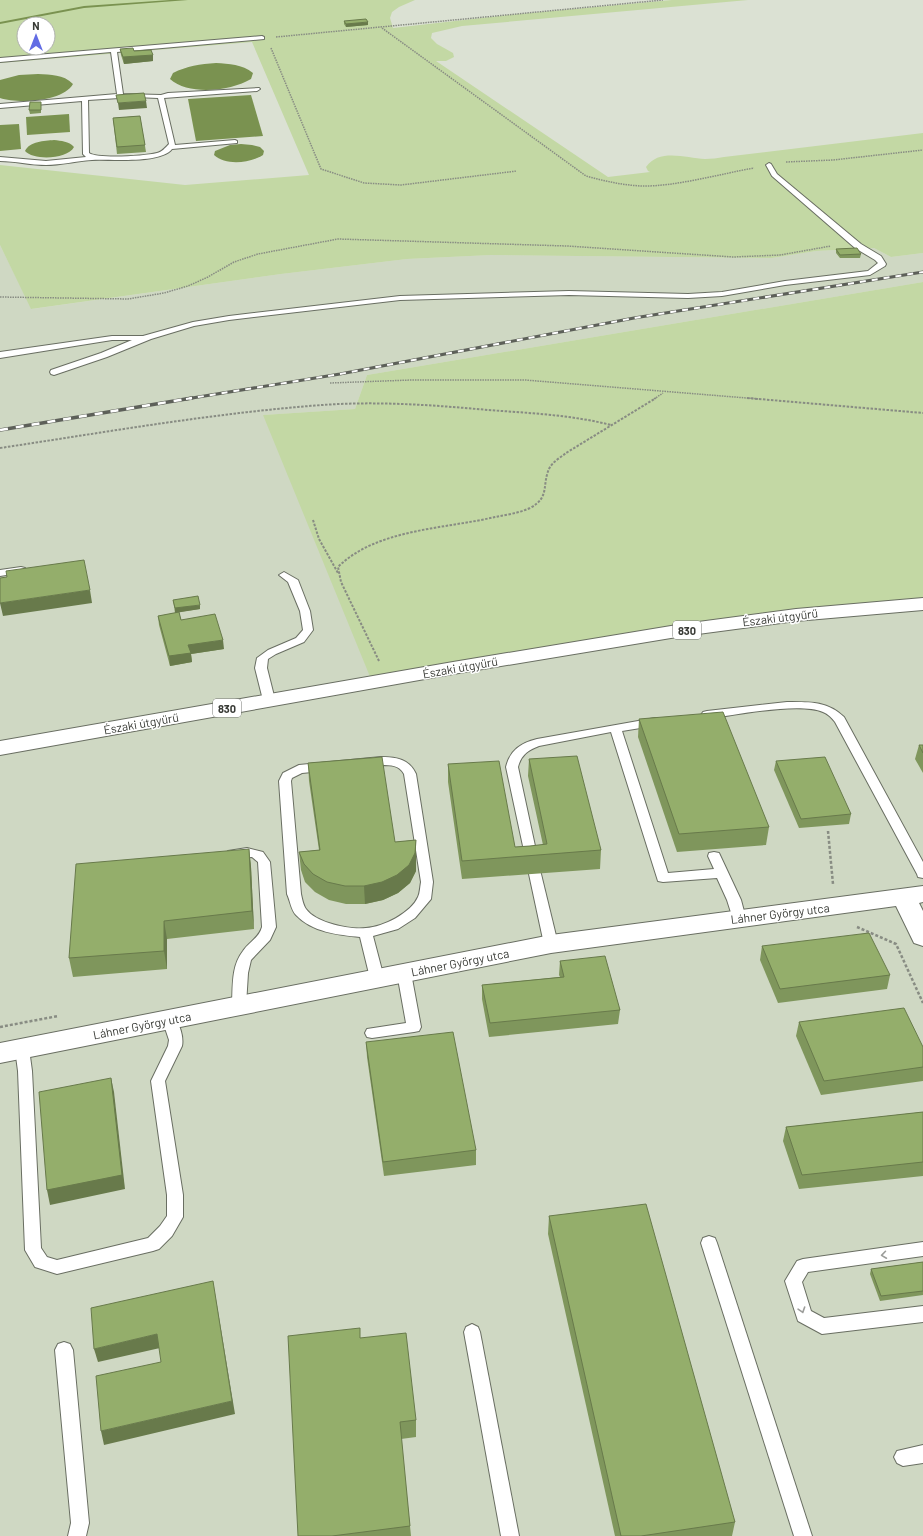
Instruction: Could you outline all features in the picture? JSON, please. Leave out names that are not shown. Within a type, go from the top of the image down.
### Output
[{"type":"main road","name":"Északi útgyűrű","points":[[0,748],[269,700],[690,629],[796,615],[923,604]]},
{"type":"main road","name":"Láhner György utca","points":[[11,1051],[551,944],[914,896]]},
{"type":"main road","points":[[914,896],[923,937]]},
{"type":"lane","points":[[0,60],[114,52],[262,38]]},
{"type":"lane","points":[[134,40],[136,50]]},
{"type":"lane","points":[[114,52],[120,96]]},
{"type":"lane","points":[[0,106],[120,96],[147,95],[161,97],[168,95],[257,89]]},
{"type":"lane","points":[[0,159],[11,158],[46,163],[68,162],[92,158],[108,159],[158,155],[167,151],[172,144],[161,97]]},
{"type":"lane","points":[[85,99],[86,154],[92,158]]},
{"type":"lane","points":[[170,146],[235,142]]},
{"type":"lane","points":[[54,372],[104,355],[148,337],[193,324],[400,298],[569,293],[688,296],[722,294],[786,283],[870,273],[882,264],[878,258],[858,246],[774,174],[769,165]]},
{"type":"lane","points":[[0,355],[112,338],[148,337]]},
{"type":"lane","points":[[0,573],[22,569]]},
{"type":"lane","points":[[269,700],[261,668],[263,658],[272,652],[300,640],[308,630],[305,611],[292,580],[284,575]]},
{"type":"lane","points":[[697,717],[794,705],[810,706],[828,710],[840,720],[923,874]]},
{"type":"lane","points":[[551,944],[512,767],[513,759],[518,752],[537,743],[667,720]]},
{"type":"lane","points":[[615,728],[663,878],[721,873]]},
{"type":"lane","points":[[381,761],[394,761],[403,764],[408,768],[427,882],[424,899],[410,915],[393,926],[366,934],[336,930],[314,922],[300,911],[294,894],[285,781],[287,776],[299,768],[381,761]]},
{"type":"lane","points":[[219,856],[250,853],[258,854],[262,857],[264,862],[269,927],[267,934],[261,942],[245,957],[241,975],[239,1005]]},
{"type":"lane","points":[[714,856],[734,900],[739,919]]},
{"type":"lane","points":[[366,934],[377,978]]},
{"type":"lane","points":[[372,1033],[414,1027],[404,973]]},
{"type":"lane","points":[[11,1051],[25,1071],[32,1250],[40,1262],[57,1267],[153,1244],[166,1231],[175,1217],[176,1196],[158,1081],[175,1046],[176,1040],[169,1019]]},
{"type":"lane","points":[[709,1243],[803,1536]]},
{"type":"lane","points":[[923,1249],[803,1266],[793,1281],[804,1316],[822,1326],[923,1314]]},
{"type":"lane","points":[[472,1332],[510,1536]]},
{"type":"lane","points":[[64,1350],[80,1523],[77,1536]]},
{"type":"lane","points":[[903,1457],[923,1454]]},
{"type":"path","points":[[262,38],[382,28],[663,0]]},
{"type":"path","points":[[382,28],[586,176],[617,184],[642,186],[673,183],[788,162],[834,160],[923,150]]},
{"type":"path","points":[[262,38],[269,42],[321,169],[364,183],[401,185],[517,172]]},
{"type":"path","points":[[0,298],[135,298],[164,293],[208,278],[234,262],[258,254],[338,239],[361,238],[444,243],[575,246],[733,257],[780,255],[830,246],[858,246]]},
{"type":"path","points":[[330,383],[411,380],[525,380],[923,413]]},
{"type":"path","points":[[387,680],[341,582],[338,567],[343,561],[354,552],[372,544],[402,536],[523,511],[538,504],[545,495],[548,474],[551,466],[575,448],[611,425],[644,408],[663,392]]},
{"type":"path","points":[[0,448],[203,417],[323,404],[443,406],[520,412],[596,421],[611,425]]},
{"type":"path","points":[[313,520],[319,539],[339,574]]},
{"type":"path","points":[[828,832],[833,885]]},
{"type":"path","points":[[852,928],[860,927],[896,944],[923,1003]]},
{"type":"shaded area","points":[[0,0],[415,0],[392,12],[390,18],[393,28],[508,15],[672,0],[748,0],[462,26],[432,33],[431,38],[437,44],[453,53],[454,57],[446,61],[436,61],[608,177],[650,172],[646,167],[651,161],[665,156],[712,159],[923,133],[923,253],[891,257],[874,248],[816,251],[772,258],[491,255],[407,259],[281,274],[31,309],[0,245],[0,165],[185,185],[309,175],[252,42],[0,63]]},
{"type":"shaded area","points":[[216,63],[235,65],[249,70],[253,73],[251,79],[222,89],[199,90],[188,88],[170,79],[173,73],[183,69]]},
{"type":"shaded area","points":[[38,74],[65,78],[73,84],[68,90],[60,95],[40,100],[18,101],[0,98],[0,80],[19,75]]},
{"type":"shaded area","points":[[251,95],[263,136],[196,141],[188,99]]},
{"type":"shaded area","points":[[69,114],[70,132],[27,135],[26,117]]},
{"type":"shaded area","points":[[19,124],[21,149],[0,151],[0,125]]},
{"type":"shaded area","points":[[54,140],[67,142],[74,147],[71,151],[65,154],[51,157],[36,156],[25,151],[34,143]]},
{"type":"shaded area","points":[[241,144],[260,147],[264,151],[263,155],[252,160],[231,162],[225,161],[214,155],[215,151],[230,145]]},
{"type":"shaded area","points":[[0,245],[32,309],[281,274],[407,259],[491,255],[772,258],[816,251],[874,248],[891,257],[923,253],[923,282],[367,375],[355,409],[263,415],[682,632],[923,606],[923,1536],[0,1536]]},
{"type":"shaded area","points":[[923,282],[923,606],[797,616],[373,684],[263,415],[355,409],[367,375]]},
{"type":"building","points":[[366,19],[368,22],[346,24],[344,21]]},
{"type":"building","points":[[133,48],[134,51],[151,50],[153,55],[123,57],[120,49]]},
{"type":"building","points":[[144,93],[146,101],[118,103],[116,95]]},
{"type":"building","points":[[30,102],[41,102],[41,110],[29,110]]},
{"type":"building","points":[[140,116],[145,145],[117,147],[113,118]]},
{"type":"building","points":[[857,248],[861,254],[840,255],[836,249]]},
{"type":"building","points":[[84,560],[90,590],[0,603],[0,578],[7,577],[6,571]]},
{"type":"building","points":[[198,596],[200,605],[175,608],[173,600]]},
{"type":"building","points":[[179,612],[181,620],[215,614],[223,640],[188,645],[191,653],[169,656],[158,616]]},
{"type":"building","points":[[723,712],[769,827],[679,834],[639,719]]},
{"type":"building","points":[[919,745],[923,745],[923,753]]},
{"type":"building","points":[[577,756],[601,850],[462,861],[448,764],[499,761],[515,847],[547,844],[529,759]]},
{"type":"building","points":[[382,757],[395,842],[416,840],[415,853],[409,865],[397,875],[382,882],[364,886],[345,886],[327,882],[313,874],[304,864],[299,852],[320,850],[308,763]]},
{"type":"building","points":[[825,757],[851,814],[801,819],[776,761]]},
{"type":"building","points":[[249,849],[252,911],[164,921],[164,951],[69,958],[76,864]]},
{"type":"building","points":[[869,933],[890,975],[780,989],[762,946]]},
{"type":"building","points":[[605,956],[620,1010],[490,1023],[482,985],[564,977],[560,961]]},
{"type":"building","points":[[904,1008],[923,1047],[923,1067],[824,1081],[799,1022]]},
{"type":"building","points":[[453,1032],[476,1150],[383,1162],[366,1042]]},
{"type":"building","points":[[111,1078],[122,1175],[47,1190],[39,1092]]},
{"type":"building","points":[[923,1112],[923,1162],[802,1175],[786,1127]]},
{"type":"building","points":[[646,1204],[735,1522],[641,1536],[621,1536],[549,1216]]},
{"type":"building","points":[[923,1262],[923,1291],[881,1296],[871,1269]]},
{"type":"building","points":[[213,1281],[232,1401],[101,1431],[96,1376],[161,1362],[157,1334],[94,1349],[91,1308]]},
{"type":"building","points":[[360,1328],[360,1338],[406,1333],[416,1420],[400,1422],[410,1526],[332,1536],[298,1536],[288,1336]]},
{"type":"waterway","points":[[0,23],[84,7],[186,0]]},
{"type":"railway","points":[[186,399],[340,374],[634,318],[923,272]]},
{"type":"railway","points":[[186,399],[192,398]]},
{"type":"railway","points":[[0,430],[186,399]]}]
